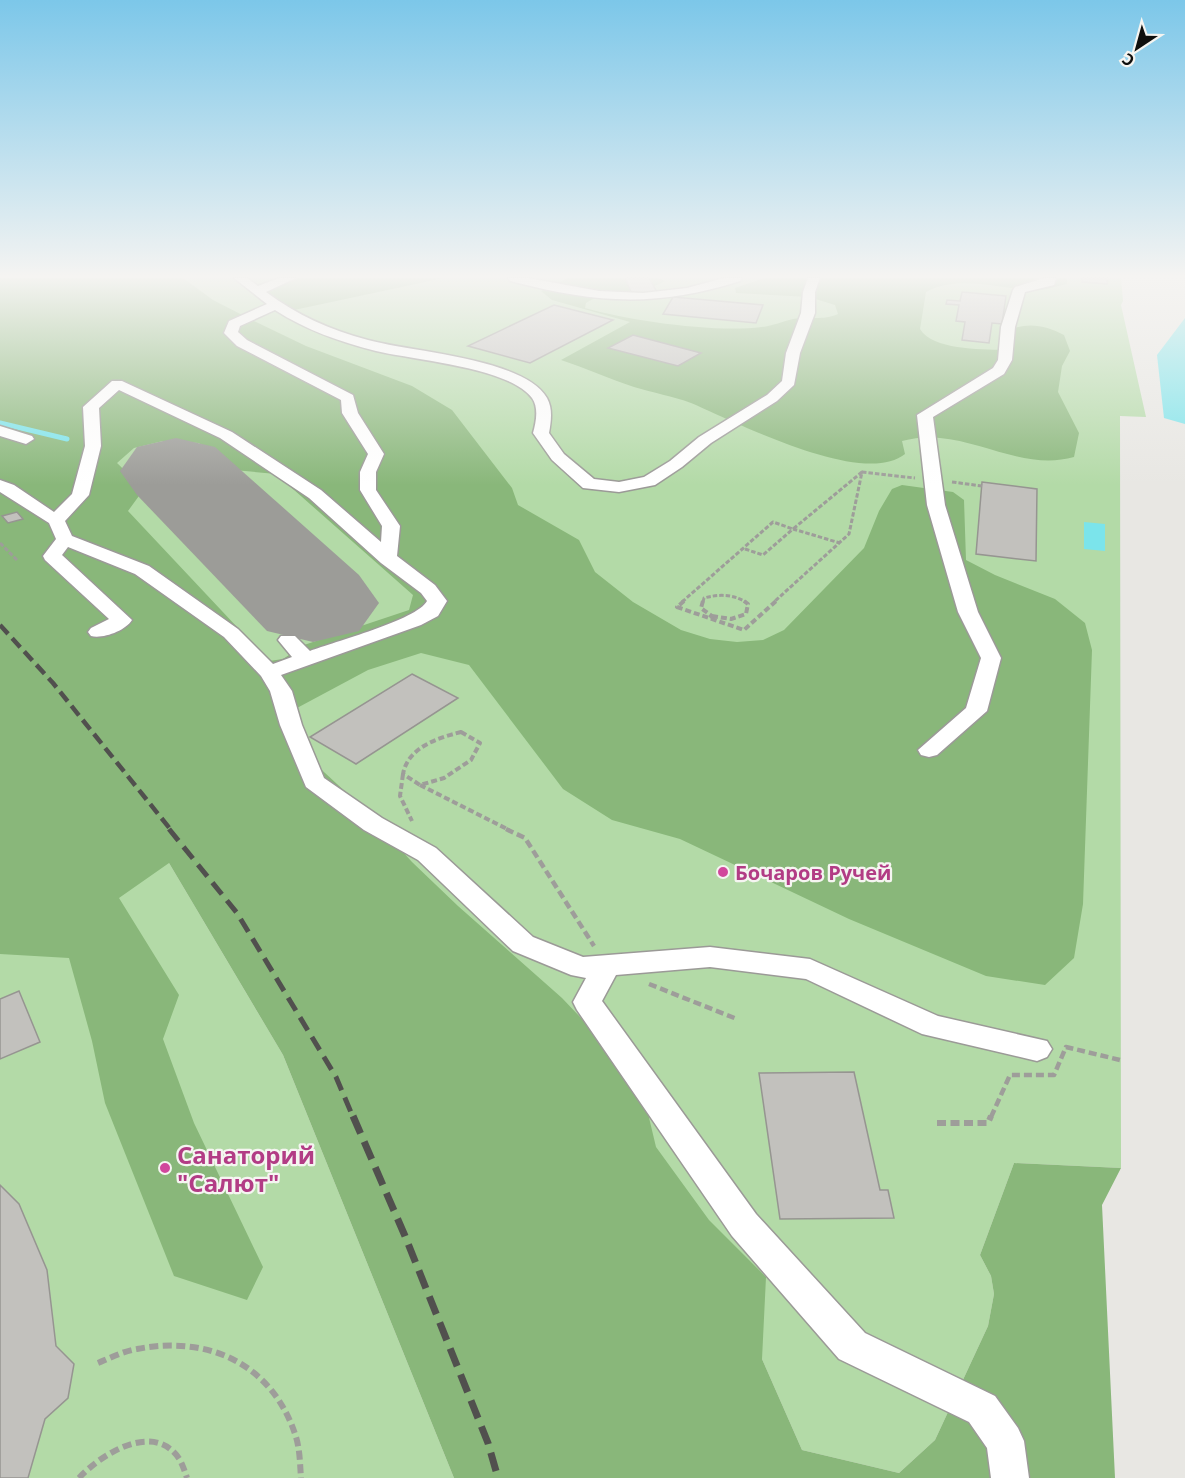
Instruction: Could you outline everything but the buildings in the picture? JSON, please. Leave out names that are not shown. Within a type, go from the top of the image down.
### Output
[{"type":"lane","points":[[250,347],[348,398],[350,413],[376,454],[368,472],[368,490],[391,526],[388,558]]},
{"type":"lane","points":[[379,347],[498,372],[521,383],[536,393],[545,409],[542,433],[558,457],[589,484],[619,487],[639,484],[658,475],[676,464],[705,440],[772,398],[789,382],[795,347]]},
{"type":"lane","points":[[929,750],[976,711],[991,658],[968,612],[936,505],[925,415],[999,371],[1005,360],[1006,347]]},
{"type":"lane","points":[[98,632],[122,620],[52,556],[61,529],[80,495],[93,446],[91,407],[117,384],[226,435],[315,494],[388,558],[428,589],[437,601],[431,612],[414,621],[269,672]]},
{"type":"lane","points":[[0,431],[26,439]]},
{"type":"lane","points":[[0,485],[13,490],[61,529],[142,570],[231,633],[269,672],[281,691],[291,725],[314,782],[373,824],[428,854],[523,944],[581,968],[710,957],[810,969],[932,1026],[1037,1049]]},
{"type":"lane","points":[[288,640],[307,660]]},
{"type":"lane","points":[[607,966],[587,1002],[744,1225],[852,1347],[982,1409],[1005,1442],[1010,1478]]},
{"type":"path","points":[[744,549],[763,555],[793,529],[862,472],[849,534],[840,543],[744,630],[677,607],[773,522],[793,529],[840,543]]},
{"type":"path","points":[[0,543],[17,561]]},
{"type":"path","points":[[719,593],[728,594],[737,596],[748,604],[746,614],[731,619],[711,617],[701,608],[704,598],[719,593]]},
{"type":"path","points":[[420,785],[444,778],[471,760],[480,742],[461,732],[430,740],[405,764],[400,796],[428,854]]},
{"type":"path","points":[[404,774],[420,785],[525,838],[607,966],[737,1019]]},
{"type":"path","points":[[937,1123],[988,1123],[1010,1075],[1054,1075],[1065,1047],[1120,1060]]},
{"type":"path","points":[[99,1363],[136,1349],[166,1344],[195,1346],[222,1352],[247,1364],[267,1382],[284,1404],[295,1431],[301,1461],[301,1478]]},
{"type":"path","points":[[79,1478],[103,1454],[138,1442],[160,1444],[169,1450],[183,1466],[187,1478]]},
{"type":"green space","points":[[0,347],[309,347],[412,386],[452,410],[512,488],[518,505],[579,540],[595,572],[633,602],[681,630],[710,639],[737,642],[763,640],[784,630],[864,548],[879,511],[892,489],[902,485],[953,492],[964,500],[966,560],[995,575],[1055,599],[1085,623],[1092,650],[1083,904],[1074,958],[1045,985],[986,976],[849,919],[680,839],[612,820],[563,789],[469,665],[421,653],[368,670],[297,708],[287,738],[362,807],[412,862],[458,906],[562,998],[640,1080],[656,1147],[709,1220],[766,1277],[762,1359],[802,1450],[899,1473],[935,1440],[988,1326],[994,1294],[991,1276],[980,1255],[1014,1163],[1121,1168],[1102,1205],[1115,1478],[454,1478],[283,1055],[169,863],[119,898],[179,995],[163,1039],[194,1123],[263,1267],[247,1300],[174,1276],[105,1103],[92,1041],[69,958],[0,954]],"holes":[[[163,441],[199,443],[223,469],[276,474],[413,595],[409,610],[289,650],[289,655],[283,659],[269,661],[128,511],[144,489],[117,463],[134,448]]]},
{"type":"green space","name":"Бочаров Ручей","points":[[26,347],[1130,347],[1146,417],[1120,416],[1121,1168],[1014,1163],[980,1255],[991,1276],[994,1294],[988,1326],[935,1440],[899,1473],[802,1450],[762,1359],[148,665]]},
{"type":"green space","points":[[585,347],[957,347],[1003,350],[1004,347],[1068,347],[1070,351],[1062,366],[1058,392],[1079,433],[1074,457],[1057,460],[1023,458],[957,440],[930,437],[902,441],[905,454],[886,462],[860,463],[831,458],[799,448],[691,403],[634,387],[561,360]]},
{"type":"green space","name":"Санаторий \"Салют\"","points":[[0,658],[169,863],[283,1055],[454,1478],[0,1478]]},
{"type":"water","points":[[1163,347],[1185,347],[1185,424],[1164,418],[1157,355]]},
{"type":"water","points":[[1084,522],[1105,524],[1105,551],[1084,549]]},
{"type":"waterway","name":"Бочаров Ручей","points":[[0,423],[67,439]]},
{"type":"runway","points":[[176,471],[313,603]]},
{"type":"railway","points":[[0,625],[53,683],[171,830]]},
{"type":"railway","points":[[169,829],[237,913],[336,1077],[353,1117]]},
{"type":"railway","points":[[353,1116],[405,1236],[488,1443],[498,1478]]},
{"type":"place","name":"Бочаров Ручей","points":[[723,872]]},
{"type":"place","name":"Санаторий \"Салют\"","points":[[165,1168]]}]
